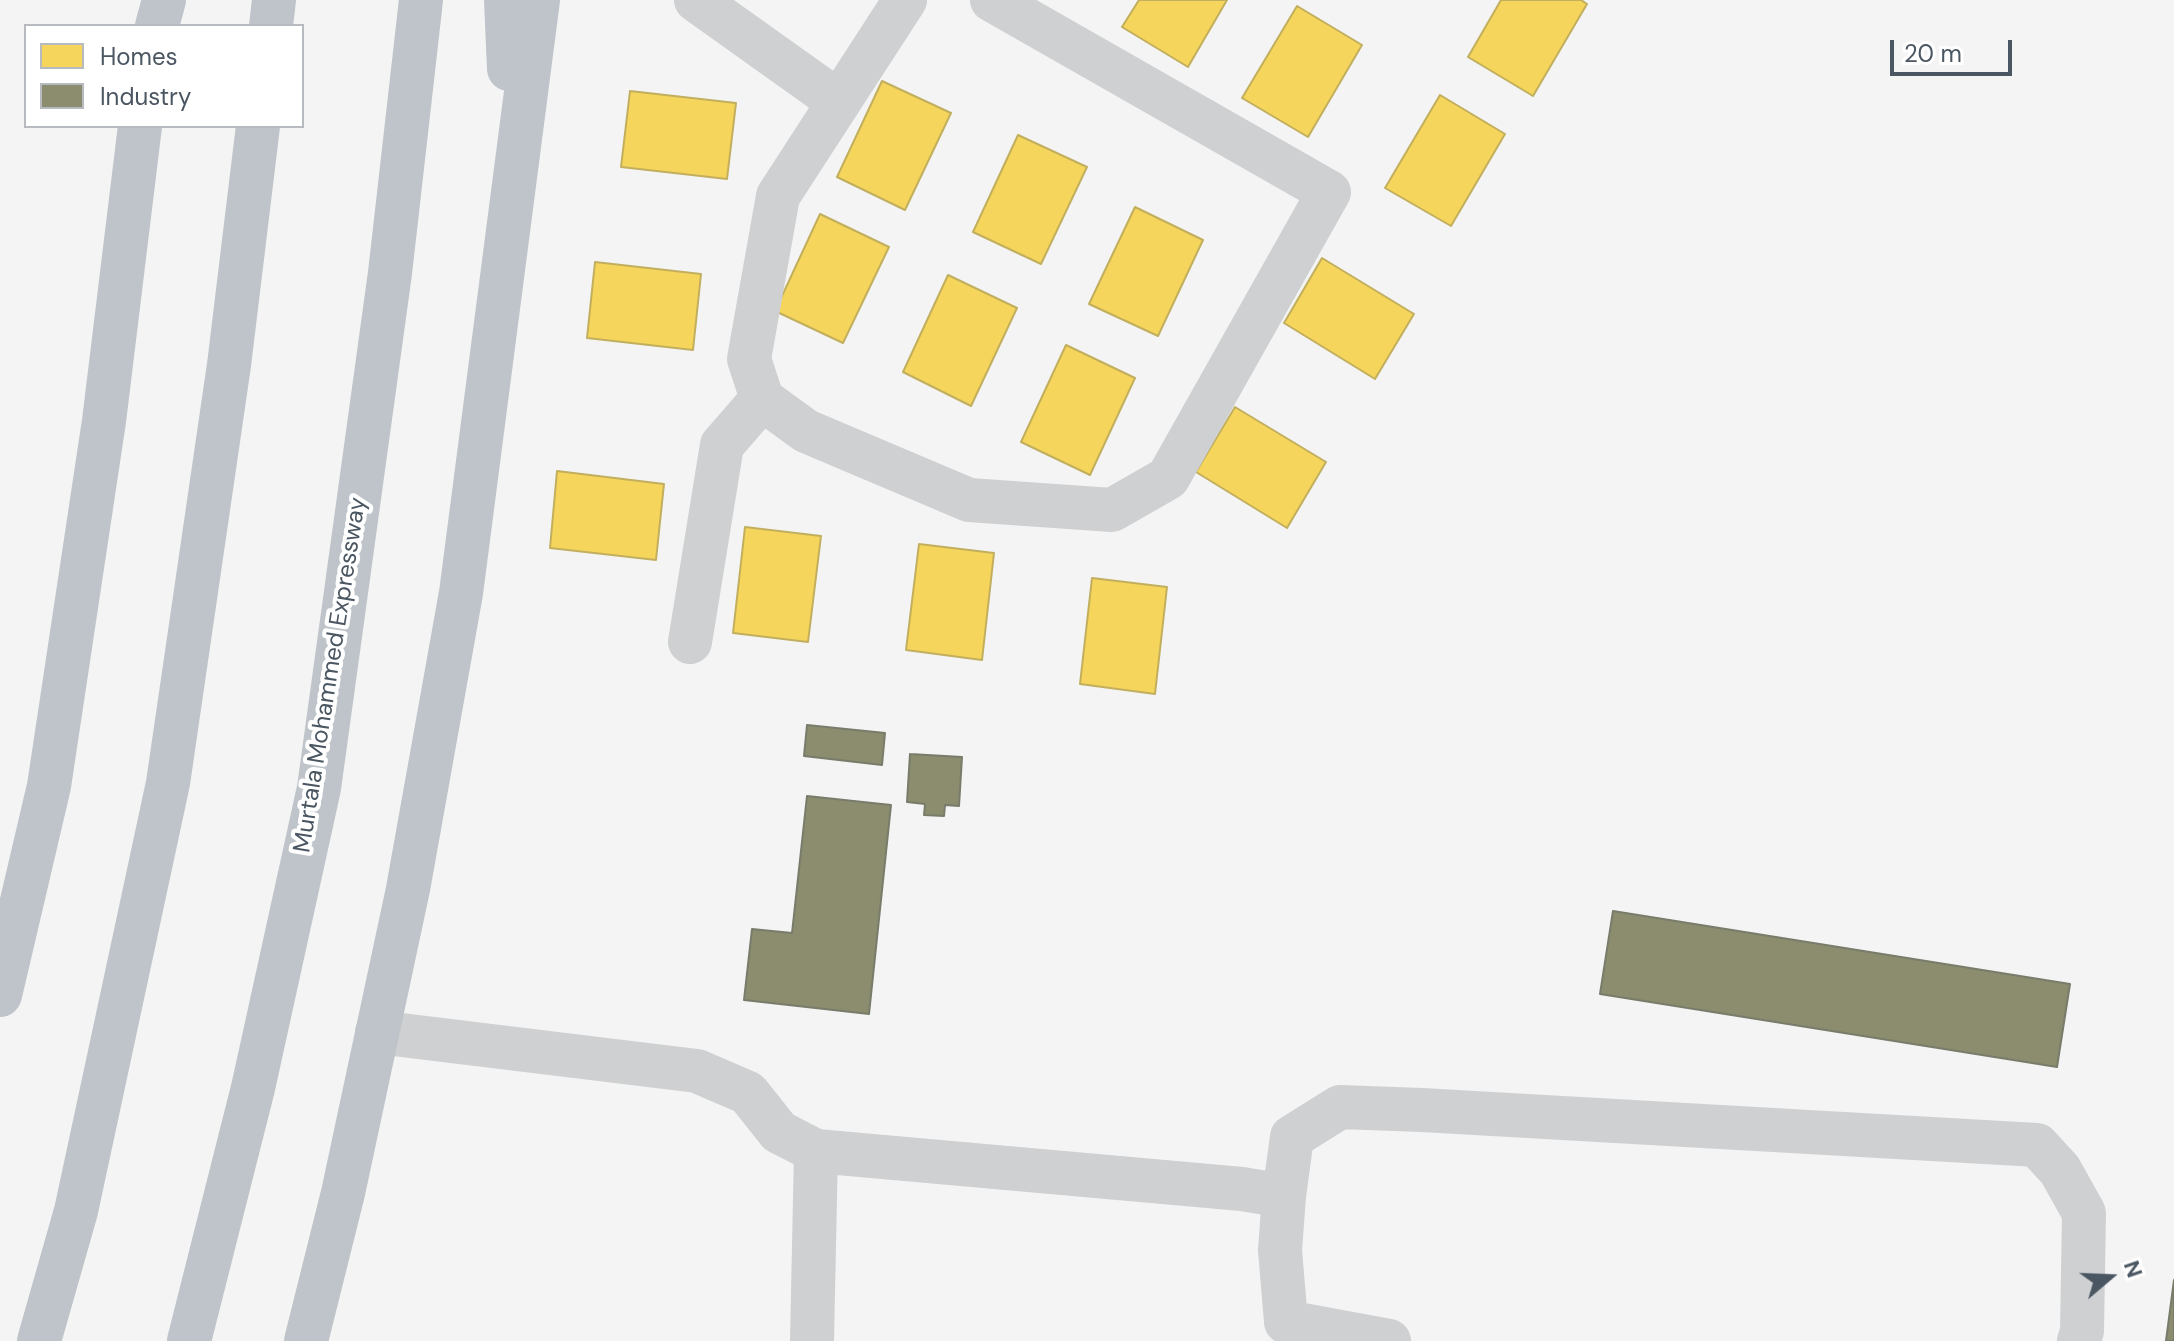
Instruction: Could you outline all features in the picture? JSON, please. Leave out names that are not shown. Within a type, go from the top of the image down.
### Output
[{"type":"highway","points":[[154,24],[155,0]]},
{"type":"highway","points":[[155,24],[164,0]]},
{"type":"highway","points":[[271,24],[274,0]]},
{"type":"highway","name":"Murtala Mohammed Expressway","points":[[189,1341],[253,1088],[319,788],[390,273],[421,0]]},
{"type":"highway","points":[[506,0],[514,179]]},
{"type":"highway","points":[[306,1341],[343,1193],[408,889],[461,593],[538,0]]},
{"type":"highway","points":[[0,995],[49,786],[104,421],[140,128]]},
{"type":"highway","points":[[39,1341],[76,1211],[168,783],[229,365],[258,128]]},
{"type":"lane","points":[[696,0],[839,102]]},
{"type":"lane","points":[[905,0],[778,196],[749,359],[762,399],[806,431],[969,500],[1112,510],[1168,478],[1329,192],[992,0]]},
{"type":"lane","points":[[690,642],[722,445],[762,399]]},
{"type":"lane","points":[[377,1032],[697,1071],[748,1093],[779,1132],[816,1151],[1242,1189],[1284,1196]]},
{"type":"lane","points":[[1389,1341],[1286,1322],[1280,1250],[1292,1137],[1340,1107],[2037,1145],[2060,1170],[2084,1213],[2082,1331],[2079,1341]]},
{"type":"lane","points":[[812,1341],[816,1151]]},
{"type":"building: Homes","points":[[1139,0],[1227,0],[1188,67],[1122,27]]},
{"type":"building: Homes","points":[[1501,0],[1581,0],[1587,4],[1533,96],[1468,57]]},
{"type":"building: Homes","points":[[1297,6],[1362,45],[1308,137],[1242,98]]},
{"type":"building: Homes","points":[[882,81],[951,113],[905,210],[837,177]]},
{"type":"building: Homes","points":[[630,91],[736,103],[727,179],[621,167]]},
{"type":"building: Homes","points":[[1440,95],[1505,134],[1451,226],[1385,188]]},
{"type":"building: Homes","points":[[1018,135],[1087,167],[1041,264],[973,232]]},
{"type":"building: Homes","points":[[1135,207],[1203,240],[1158,336],[1089,304]]},
{"type":"building: Homes","points":[[820,214],[889,247],[843,343],[775,311]]},
{"type":"building: Homes","points":[[1322,258],[1414,314],[1375,379],[1284,323]]},
{"type":"building: Homes","points":[[595,262],[701,274],[693,350],[587,338]]},
{"type":"building: Homes","points":[[948,275],[1017,308],[971,406],[903,372]]},
{"type":"building: Homes","points":[[1066,345],[1135,378],[1090,475],[1021,442]]},
{"type":"building: Homes","points":[[1235,407],[1326,462],[1287,528],[1196,472]]},
{"type":"building: Homes","points":[[557,471],[664,484],[656,560],[550,548]]},
{"type":"building: Homes","points":[[745,527],[821,536],[808,642],[733,633]]},
{"type":"building: Homes","points":[[919,544],[994,553],[982,660],[906,650]]},
{"type":"building: Homes","points":[[1092,578],[1167,587],[1155,694],[1080,684]]},
{"type":"building: Industry","points":[[807,725],[885,733],[882,765],[804,756]]},
{"type":"building: Industry","points":[[910,754],[962,757],[959,806],[945,805],[944,816],[924,815],[925,804],[907,802]]},
{"type":"building: Industry","points":[[807,796],[891,805],[869,1014],[744,1000],[752,929],[792,933]]},
{"type":"building: Industry","points":[[1613,911],[2070,984],[2057,1067],[1600,994]]},
{"type":"building: Industry","points":[[2174,1280],[2174,1341],[2166,1341]]}]
